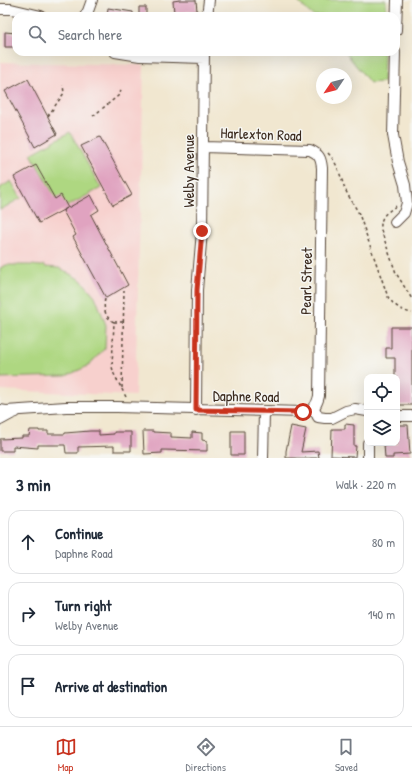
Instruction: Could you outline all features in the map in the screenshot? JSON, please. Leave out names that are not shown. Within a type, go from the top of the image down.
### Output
[{"type":"street","points":[[87,12],[92,0]]},
{"type":"street","points":[[208,12],[209,0]]},
{"type":"street","points":[[397,0],[397,12]]},
{"type":"street","points":[[0,9],[11,9],[24,12]]},
{"type":"street","name":"Welby Avenue","points":[[196,410],[197,290],[202,231],[204,56]]},
{"type":"street","points":[[395,56],[393,135],[398,162],[405,185],[407,203],[404,213],[395,222]]},
{"type":"street","name":"Harlexton Road","points":[[203,147],[310,150],[317,153]]},
{"type":"street","name":"Pearl Street","points":[[314,408],[318,403],[320,396],[322,161],[317,153]]},
{"type":"street","name":"Daphne Road","points":[[0,410],[6,412],[40,408],[117,407],[308,412],[314,408]]},
{"type":"street","points":[[314,408],[318,417],[325,418],[332,418],[346,411],[355,409],[364,410]]},
{"type":"street","name":"Daphne Road","points":[[0,420],[20,411]]},
{"type":"street","points":[[263,458],[264,412]]},
{"type":"street","points":[[400,416],[412,416]]},
{"type":"street","points":[[368,446],[368,458]]},
{"type":"path","points":[[48,116],[64,93],[63,85]]},
{"type":"path","points":[[93,116],[118,96],[121,91]]},
{"type":"path","points":[[399,203],[383,217],[381,230],[396,273],[412,299]]},
{"type":"path","points":[[123,392],[124,290]]},
{"type":"path","points":[[105,299],[104,304],[106,315],[111,321],[123,322]]},
{"type":"path","points":[[114,322],[112,367],[126,397]]},
{"type":"shaded area","points":[[0,62],[144,65],[135,396],[0,390]]},
{"type":"green space","points":[[296,0],[386,0],[386,12],[309,12]]},
{"type":"green space","points":[[348,56],[384,56],[383,82],[370,83]]},
{"type":"green space","points":[[70,132],[101,188],[62,209],[31,154]]},
{"type":"green space","points":[[11,181],[21,198],[0,210],[0,188]]},
{"type":"green space","points":[[6,265],[44,265],[45,267],[59,268],[81,280],[95,296],[106,325],[105,348],[88,366],[66,376],[0,378],[0,268]]},
{"type":"building","points":[[196,0],[197,11],[174,12],[173,1]]},
{"type":"building","points":[[139,7],[146,7],[146,12],[139,12]]},
{"type":"building","points":[[108,8],[133,12],[108,12]]},
{"type":"building","points":[[5,32],[12,33],[12,47],[5,47]]},
{"type":"building","points":[[28,79],[57,134],[35,147],[5,91]]},
{"type":"building","points":[[100,137],[132,195],[113,205],[81,146]]},
{"type":"building","points":[[36,165],[55,199],[61,195],[68,208],[91,195],[99,210],[91,215],[128,285],[106,298],[73,237],[76,235],[63,211],[67,208],[39,223],[14,177]]},
{"type":"building","points":[[391,327],[412,327],[412,405],[400,405],[400,374],[395,374],[395,358],[386,358],[386,348],[391,348]]},
{"type":"building","points":[[345,424],[354,425],[354,446],[356,446],[355,457],[331,456],[332,429],[345,429]]},
{"type":"building","points":[[400,425],[408,425],[410,454],[393,455],[393,458],[385,458],[384,446],[400,446]]},
{"type":"building","points":[[291,426],[306,429],[301,452],[318,451],[319,458],[286,458]]},
{"type":"building","points":[[30,430],[48,431],[48,434],[99,431],[99,435],[114,434],[114,432],[131,432],[131,451],[114,451],[114,446],[78,447],[78,453],[66,453],[65,445],[38,445],[38,448],[13,446],[13,451],[0,451],[0,439],[22,438],[22,436],[29,436]]},
{"type":"building","points":[[143,431],[171,433],[171,437],[192,438],[192,432],[202,433],[202,440],[207,441],[207,451],[162,450],[162,453],[144,454]]},
{"type":"building","points":[[231,431],[244,431],[244,455],[231,455]]},
{"type":"route","points":[[202,231],[197,290],[196,410],[303,412]]}]
